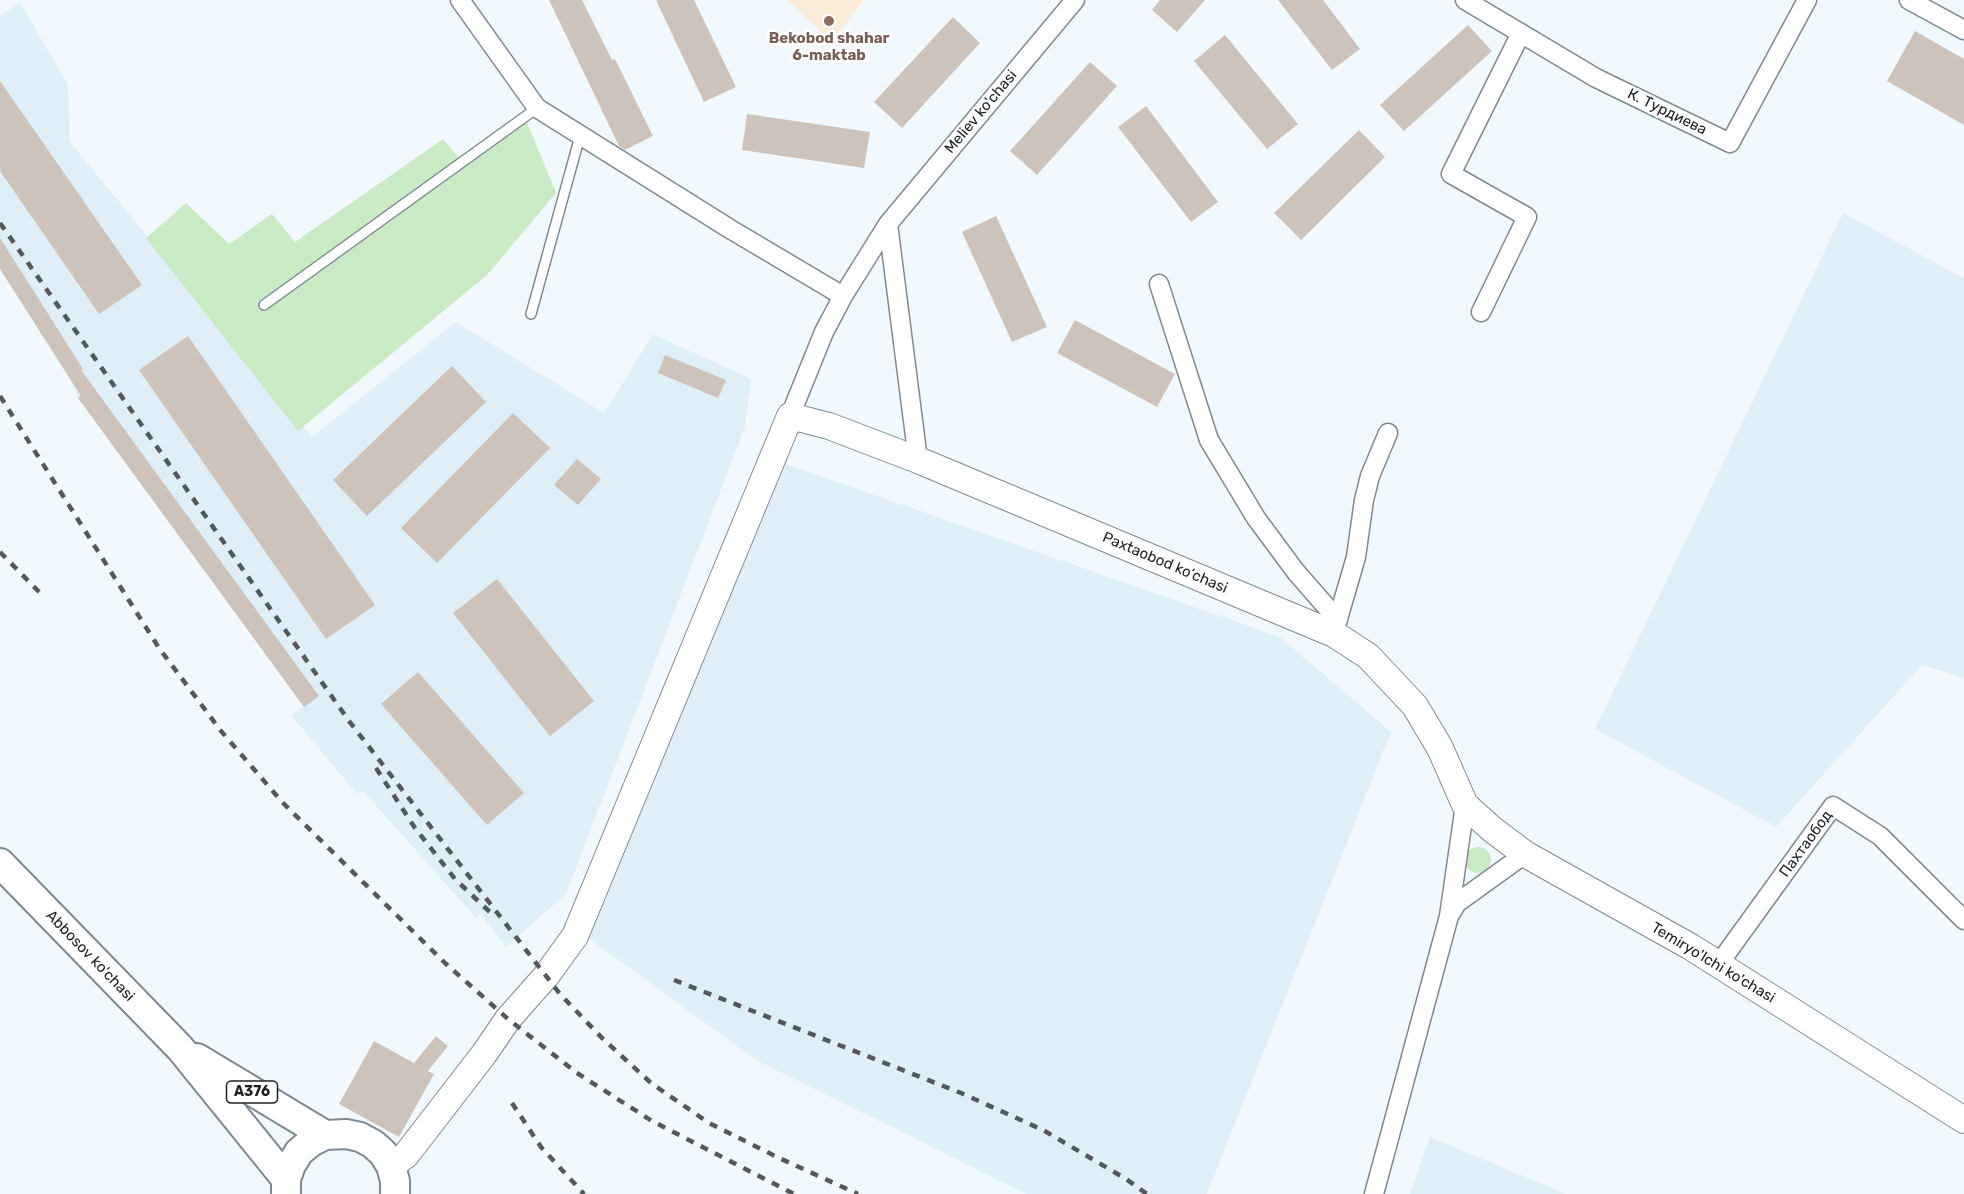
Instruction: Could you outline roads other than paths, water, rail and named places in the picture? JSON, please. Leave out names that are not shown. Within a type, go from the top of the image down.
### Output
[{"type":"main road","name":"Abbosov ko'chasi","points":[[0,863],[180,1048],[286,1187]]},
{"type":"main road","name":"Abbosov ko'chasi","points":[[180,1048],[325,1135]]},
{"type":"main road","points":[[286,1187],[291,1165],[299,1152],[311,1142],[325,1135],[346,1134],[360,1137],[372,1144],[383,1154],[393,1180]]},
{"type":"street","points":[[460,0],[537,108],[730,229],[843,296]]},
{"type":"street","name":"Meliev ko'chasi","points":[[790,416],[824,332],[843,296],[888,224],[1075,0]]},
{"type":"street","name":"К. Турдиева","points":[[1465,0],[1596,78],[1730,143],[1807,0]]},
{"type":"street","points":[[1909,0],[1964,30]]},
{"type":"street","points":[[1481,312],[1527,218],[1451,174],[1521,33]]},
{"type":"street","points":[[888,224],[918,460]]},
{"type":"street","points":[[1159,284],[1209,440],[1256,518],[1336,627]]},
{"type":"street","points":[[393,1180],[406,1155],[508,1019],[546,976],[575,936],[790,416]]},
{"type":"street","name":"Paxtaobod ko‘chasi","points":[[790,416],[829,426],[918,460],[1336,627],[1368,656],[1415,706],[1440,748],[1465,805]]},
{"type":"street","points":[[1336,627],[1356,557],[1364,500],[1370,476],[1388,433]]},
{"type":"street","points":[[1374,1194],[1449,916],[1465,805]]},
{"type":"street","name":"Temiryo'lchi ko'chasi","points":[[1465,805],[1525,854],[1691,947],[1964,1120]]},
{"type":"street","name":"Пахтаобод","points":[[1719,965],[1833,806],[1880,836],[1964,920]]},
{"type":"street","points":[[1449,916],[1457,903],[1525,854]]},
{"type":"lane","points":[[264,305],[537,108]]},
{"type":"lane","points":[[531,314],[580,136]]},
{"type":"railway","points":[[0,223],[349,721],[560,994],[602,1038],[651,1083],[709,1123],[858,1194]]},
{"type":"railway","points":[[0,396],[159,648],[221,731],[283,803],[445,963],[508,1019],[577,1073],[652,1121],[794,1194]]},
{"type":"railway","points":[[0,552],[44,597]]},
{"type":"railway","points":[[376,768],[415,828],[455,879],[493,915]]},
{"type":"railway","points":[[674,980],[961,1093],[1043,1130],[1147,1194]]},
{"type":"railway","points":[[512,1103],[541,1147],[584,1194]]},
{"type":"place","name":"Bekobod shahar 6-maktab","points":[[829,21]]}]
